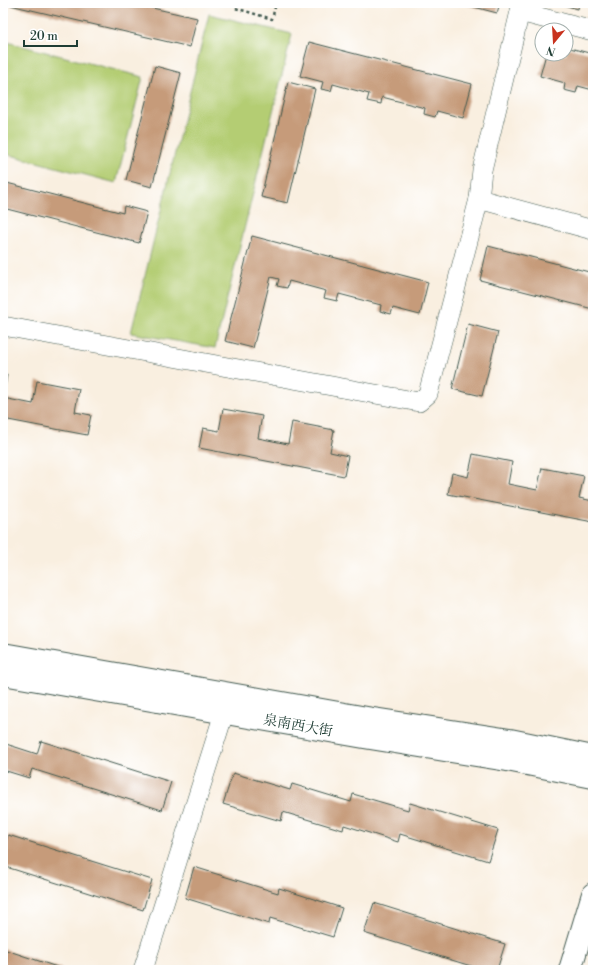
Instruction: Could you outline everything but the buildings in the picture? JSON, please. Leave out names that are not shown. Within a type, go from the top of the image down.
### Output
[{"type":"main road","name":"泉南西大街","points":[[3,654],[359,716],[510,740],[593,757]]},
{"type":"main road","name":"泉南西大街","points":[[3,674],[364,737],[507,760],[593,777]]},
{"type":"main road","points":[[570,970],[593,894]]},
{"type":"lane","points":[[3,326],[419,402],[428,394],[479,198],[482,170],[521,8],[593,31]]},
{"type":"lane","points":[[479,198],[593,230]]},
{"type":"lane","points":[[143,970],[224,713]]},
{"type":"path","points":[[236,3],[235,8],[272,19],[276,3]]},
{"type":"green space","points":[[209,14],[292,34],[215,348],[131,333]]},
{"type":"green space","points":[[3,41],[143,77],[116,183],[3,153]]}]
